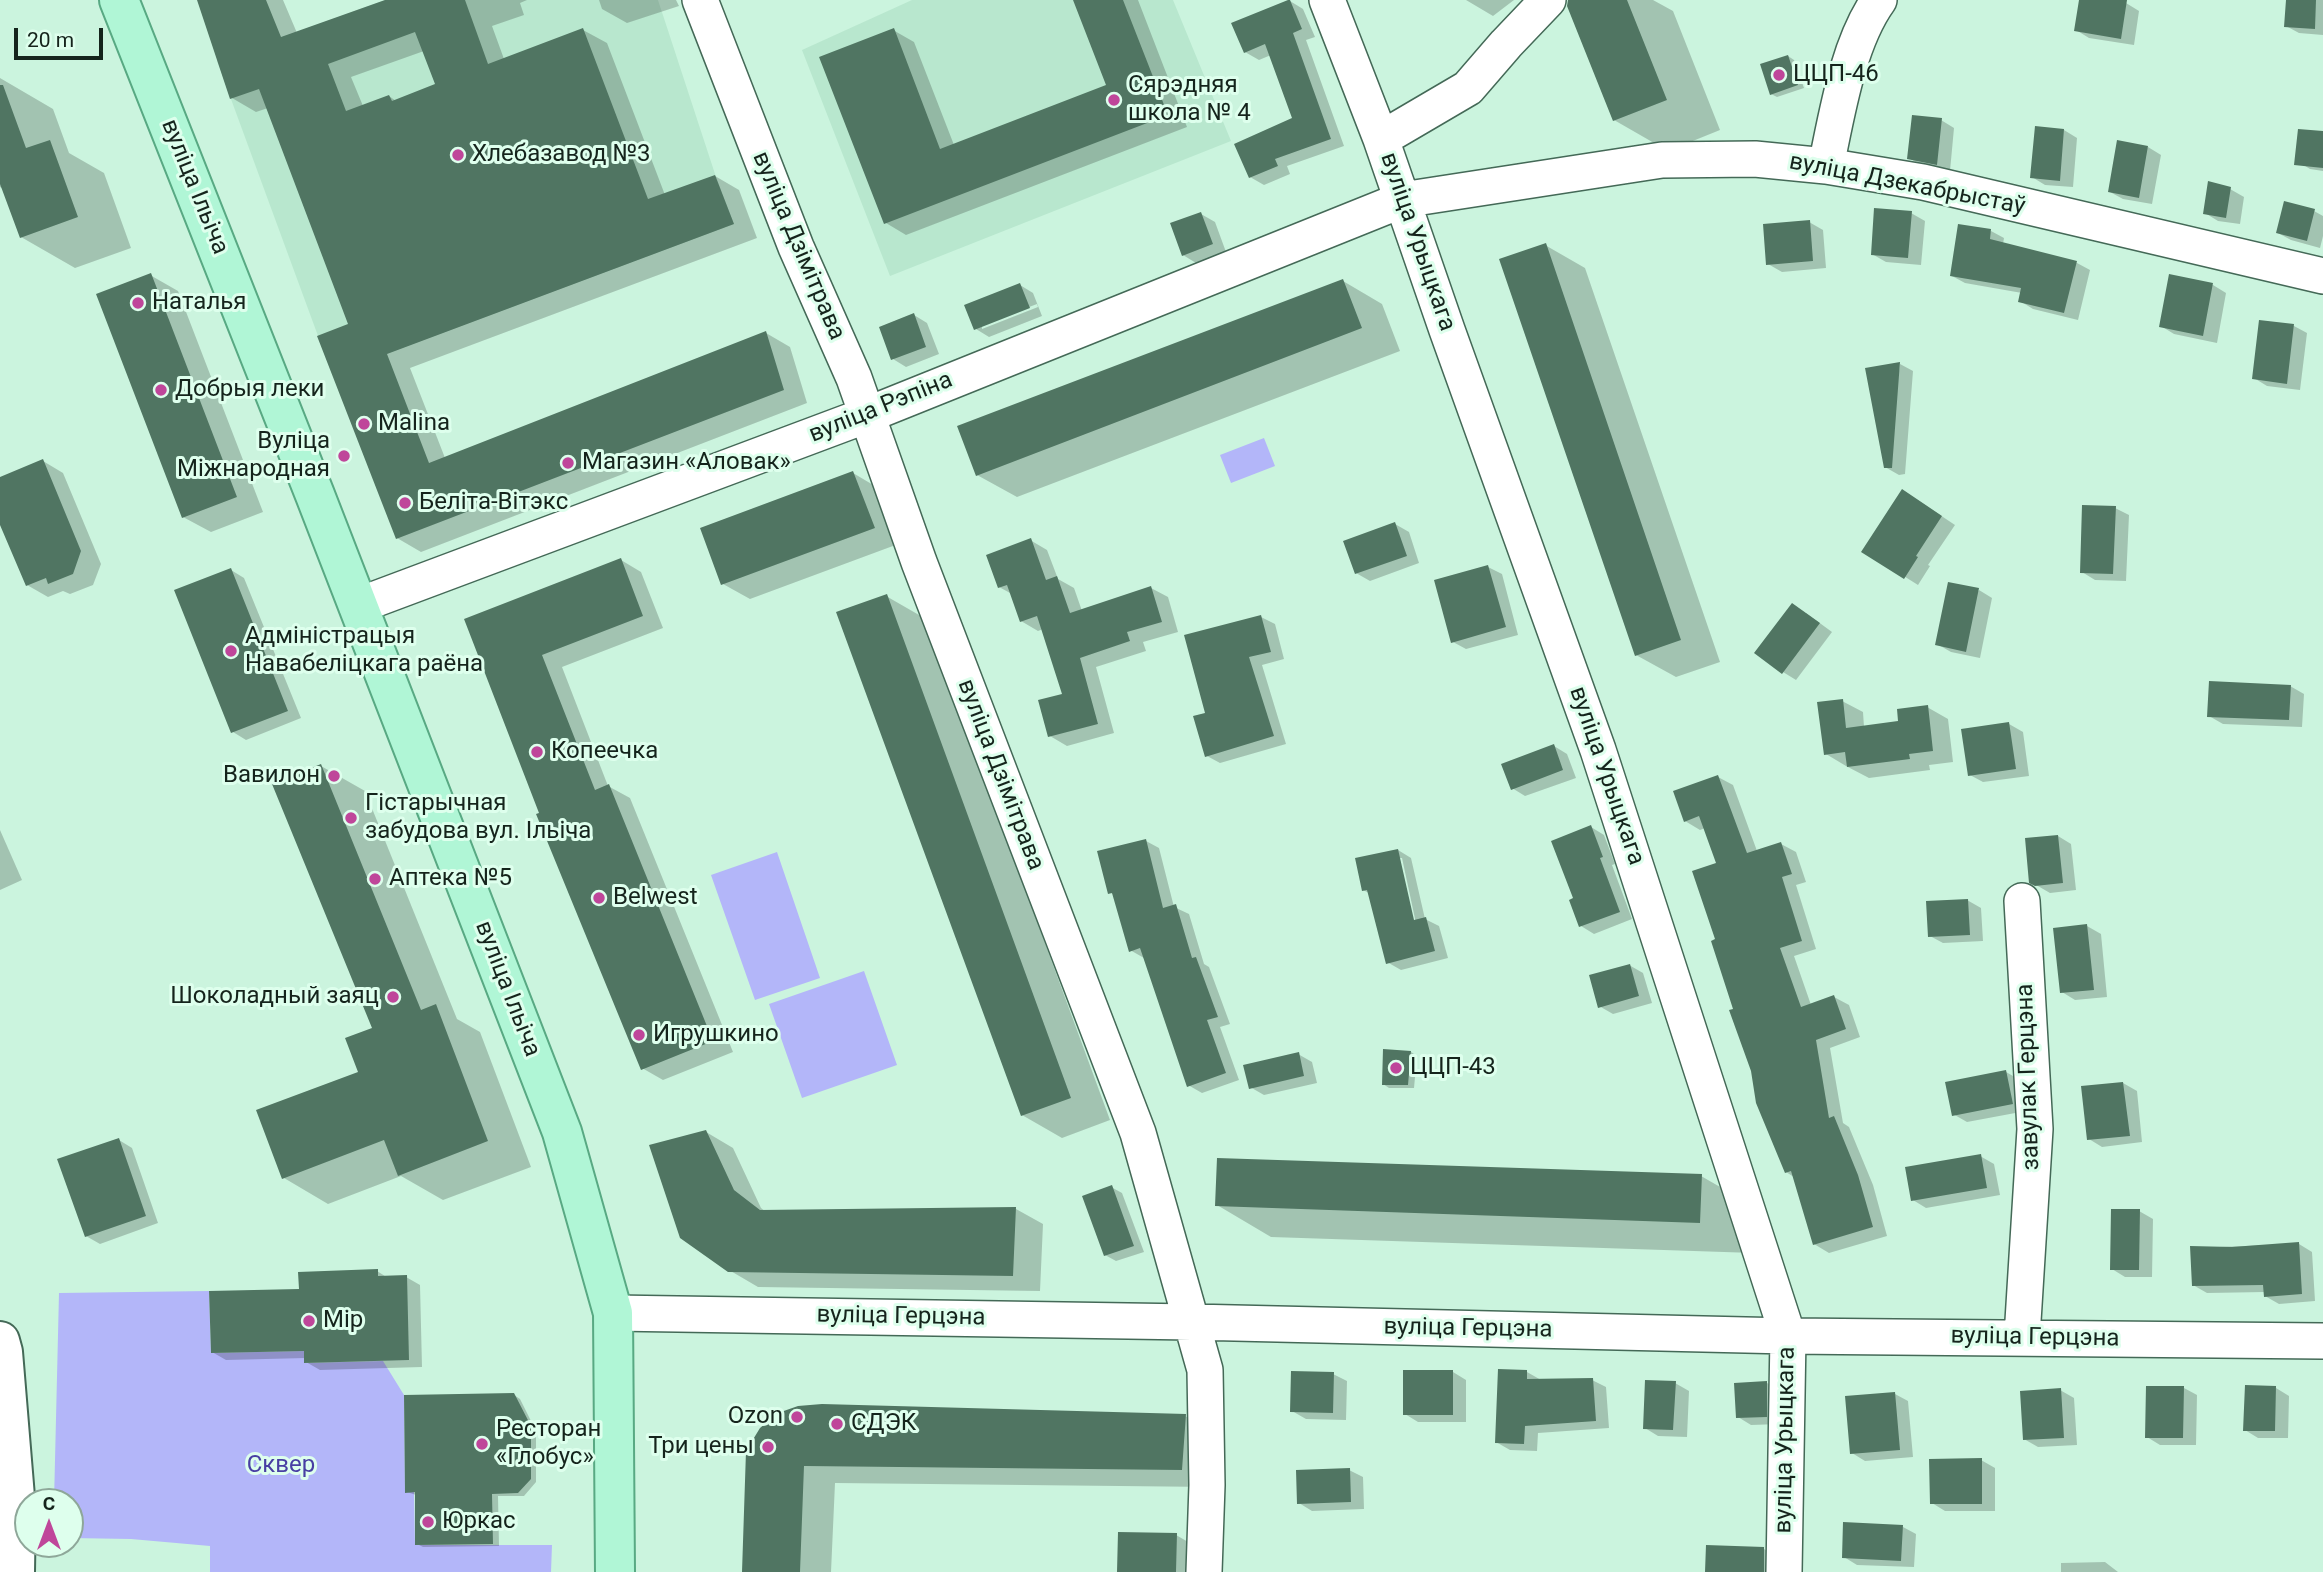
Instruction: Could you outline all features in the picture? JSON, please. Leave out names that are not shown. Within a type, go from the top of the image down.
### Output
[{"type":"main road","name":"вуліца Ільіча","points":[[119,0],[562,1132],[613,1313],[615,1572]]},
{"type":"street","name":"вуліца Дзімітрава","points":[[700,0],[796,247],[854,378],[919,562],[1138,1132],[1205,1370],[1207,1485],[1204,1572]]},
{"type":"street","name":"вуліца Урыцкага","points":[[1327,0],[1381,139],[1598,750],[1788,1336],[1784,1572]]},
{"type":"street","points":[[1381,139],[1468,88],[1548,0]]},
{"type":"street","points":[[1826,166],[1843,89],[1868,15],[1879,0]]},
{"type":"street","name":"вуліца Дзекабрыстаў","points":[[1402,201],[1662,159],[1755,159],[1826,166],[1923,183],[2323,276]]},
{"type":"street","name":"вуліца Рэпіна","points":[[357,606],[867,415],[1402,201]]},
{"type":"street","name":"завулак Герцэна","points":[[2022,901],[2035,1129],[2022,1337]]},
{"type":"street","name":"вуліца Герцэна","points":[[613,1313],[1192,1322],[1788,1336],[2323,1341]]},
{"type":"street","points":[[0,1341],[16,1509],[15,1572]]},
{"type":"shaded area","points":[[385,0],[658,0],[734,224],[332,374],[217,61]]},
{"type":"shaded area","points":[[912,0],[1173,0],[1231,141],[890,276],[802,50]]},
{"type":"green space","points":[[1264,438],[1275,466],[1231,483],[1220,455]]},
{"type":"green space","points":[[777,852],[820,978],[755,1000],[711,875]]},
{"type":"green space","points":[[864,971],[897,1065],[802,1098],[769,1004]]},
{"type":"green space","name":"Сквер","points":[[209,1291],[211,1353],[304,1351],[305,1363],[383,1361],[404,1395],[405,1492],[414,1492],[415,1545],[552,1545],[551,1572],[210,1572],[210,1546],[131,1539],[84,1538],[84,1488],[54,1488],[59,1293]]},
{"type":"building","points":[[197,0],[266,0],[281,37],[385,0],[465,0],[488,64],[583,28],[648,199],[715,175],[734,224],[387,354],[429,463],[766,331],[784,390],[396,539],[317,336],[348,324],[259,89],[230,99]],"holes":[[[415,32],[435,84],[392,101],[389,95],[346,111],[328,64]]]},
{"type":"building","name":"Сярэдняя школа № 4","points":[[1073,0],[1123,0],[1168,115],[884,224],[819,57],[894,28],[940,149],[1106,85]]},
{"type":"building","points":[[1288,0],[1302,29],[1293,33],[1331,139],[1275,159],[1278,166],[1249,178],[1234,144],[1292,118],[1265,44],[1244,53],[1231,23]]},
{"type":"building","points":[[1568,0],[1627,0],[1667,100],[1613,121],[1567,6]]},
{"type":"building","points":[[2079,0],[2127,0],[2121,39],[2074,31]]},
{"type":"building","points":[[2286,0],[2316,0],[2315,29],[2284,27]]},
{"type":"building","name":"ЦЦП-46","points":[[1788,55],[1798,85],[1770,95],[1760,64]]},
{"type":"building","points":[[0,85],[3,85],[26,148],[50,140],[78,217],[20,238],[0,184]]},
{"type":"building","points":[[1912,115],[1942,118],[1937,165],[1907,159]]},
{"type":"building","points":[[2035,126],[2064,129],[2060,181],[2030,178]]},
{"type":"building","points":[[2298,129],[2323,131],[2323,168],[2294,165]]},
{"type":"building","points":[[2117,140],[2148,146],[2139,198],[2108,192]]},
{"type":"building","points":[[2208,181],[2231,187],[2226,218],[2203,214]]},
{"type":"building","points":[[2284,201],[2315,209],[2307,241],[2276,233]]},
{"type":"building","points":[[1874,208],[1912,211],[1908,258],[1871,255]]},
{"type":"building","points":[[1201,212],[1213,244],[1182,256],[1170,223]]},
{"type":"building","points":[[1810,220],[1813,261],[1766,265],[1763,224]]},
{"type":"building","points":[[1958,224],[1991,229],[1990,239],[2077,261],[2064,313],[2018,302],[2021,288],[1950,276]]},
{"type":"building","points":[[1546,243],[1681,640],[1635,656],[1499,259]]},
{"type":"building","points":[[151,273],[237,497],[182,518],[96,294]]},
{"type":"building","points":[[2169,274],[2213,283],[2203,336],[2159,327]]},
{"type":"building","points":[[1343,279],[1362,328],[976,476],[957,426]]},
{"type":"building","points":[[1020,283],[1030,308],[974,330],[964,305]]},
{"type":"building","points":[[914,313],[926,347],[891,360],[879,327]]},
{"type":"building","points":[[2259,320],[2294,324],[2287,384],[2252,379]]},
{"type":"building","points":[[1900,362],[1892,468],[1884,468],[1865,368]]},
{"type":"building","points":[[43,459],[81,551],[73,574],[48,584],[46,578],[26,586],[0,525],[0,477]]},
{"type":"building","points":[[853,471],[875,528],[721,585],[700,528]]},
{"type":"building","points":[[1902,489],[1942,516],[1904,579],[1861,552]]},
{"type":"building","points":[[2082,505],[2116,506],[2113,574],[2080,573]]},
{"type":"building","points":[[1395,522],[1407,556],[1355,574],[1343,541]]},
{"type":"building","points":[[1031,538],[1046,580],[1057,576],[1070,613],[1151,586],[1162,622],[1127,632],[1130,641],[1080,658],[1098,724],[1048,737],[1038,700],[1062,694],[1037,616],[1020,622],[1007,585],[998,588],[986,555]]},
{"type":"building","points":[[621,558],[643,616],[542,655],[595,790],[609,784],[713,1041],[641,1070],[536,814],[539,813],[464,619]]},
{"type":"building","points":[[1488,565],[1506,627],[1451,643],[1434,580]]},
{"type":"building","name":"Адміністрацыя Навабеліцкага раёна","points":[[231,568],[288,711],[231,733],[174,590]]},
{"type":"building","points":[[1948,582],[1979,588],[1966,652],[1935,645]]},
{"type":"building","points":[[887,594],[1071,1098],[1021,1116],[836,612]]},
{"type":"building","points":[[1792,603],[1820,623],[1782,674],[1754,653]]},
{"type":"building","points":[[1261,615],[1271,652],[1249,657],[1274,736],[1205,757],[1193,716],[1205,713],[1184,635]]},
{"type":"building","points":[[2209,681],[2291,685],[2289,720],[2207,717]]},
{"type":"building","points":[[1843,699],[1846,728],[1898,721],[1897,709],[1928,705],[1933,751],[1909,754],[1910,759],[1847,767],[1845,752],[1824,755],[1817,702]]},
{"type":"building","points":[[2009,722],[2016,769],[1968,776],[1961,729]]},
{"type":"building","points":[[1554,744],[1563,770],[1511,790],[1501,764]]},
{"type":"building","points":[[321,764],[421,1010],[436,1004],[488,1141],[398,1176],[384,1140],[282,1179],[256,1110],[358,1072],[345,1038],[372,1028],[272,784]]},
{"type":"building","points":[[1718,775],[1747,853],[1781,842],[1792,874],[1782,877],[1802,941],[1780,948],[1801,1007],[1834,995],[1846,1029],[1816,1040],[1829,1118],[1834,1116],[1858,1175],[1873,1227],[1813,1245],[1791,1171],[1785,1173],[1756,1103],[1751,1071],[1729,1010],[1733,1009],[1711,941],[1715,939],[1692,871],[1716,863],[1699,816],[1684,822],[1673,791]]},
{"type":"building","points":[[1591,825],[1620,912],[1579,927],[1569,900],[1573,898],[1551,841]]},
{"type":"building","points":[[2058,835],[2063,883],[2035,886],[2029,883],[2025,838]]},
{"type":"building","points":[[1146,839],[1163,908],[1176,904],[1192,958],[1196,957],[1218,1017],[1207,1020],[1226,1073],[1187,1087],[1140,948],[1129,952],[1112,893],[1108,894],[1097,851]]},
{"type":"building","points":[[1398,849],[1414,920],[1426,917],[1435,951],[1386,964],[1367,890],[1362,891],[1355,858]]},
{"type":"building","points":[[1968,899],[1970,935],[1928,937],[1926,901]]},
{"type":"building","points":[[2087,924],[2094,990],[2060,993],[2053,928]]},
{"type":"building","points":[[1630,964],[1639,996],[1598,1008],[1589,975]]},
{"type":"building","name":"ЦЦП-43","points":[[1383,1049],[1411,1051],[1408,1085],[1382,1085]]},
{"type":"building","points":[[1299,1052],[1304,1076],[1249,1089],[1243,1065]]},
{"type":"building","points":[[2006,1070],[2013,1104],[1952,1116],[1945,1082]]},
{"type":"building","points":[[2123,1082],[2130,1136],[2087,1140],[2081,1086]]},
{"type":"building","points":[[706,1130],[734,1190],[760,1210],[1016,1207],[1013,1276],[728,1272],[680,1238],[649,1145]]},
{"type":"building","points":[[119,1138],[146,1216],[85,1237],[57,1159]]},
{"type":"building","points":[[1981,1154],[1987,1188],[1911,1201],[1905,1167]]},
{"type":"building","points":[[1217,1158],[1702,1174],[1700,1223],[1215,1206]]},
{"type":"building","points":[[1112,1185],[1134,1246],[1104,1256],[1082,1196]]},
{"type":"building","points":[[2111,1209],[2140,1209],[2139,1270],[2110,1270]]},
{"type":"building","points":[[2299,1242],[2302,1294],[2264,1297],[2263,1285],[2192,1286],[2190,1246],[2232,1247]]},
{"type":"building","name":"Мір","points":[[378,1269],[378,1276],[407,1275],[409,1360],[304,1363],[304,1351],[211,1353],[209,1291],[299,1289],[298,1272]]},
{"type":"building","points":[[1498,1369],[1527,1370],[1527,1379],[1593,1378],[1596,1421],[1525,1426],[1524,1444],[1495,1443]]},
{"type":"building","points":[[1403,1370],[1453,1370],[1453,1415],[1403,1415]]},
{"type":"building","points":[[1291,1371],[1334,1372],[1333,1413],[1290,1412]]},
{"type":"building","points":[[1645,1380],[1676,1381],[1673,1430],[1643,1429]]},
{"type":"building","points":[[1767,1381],[1767,1417],[1736,1418],[1734,1383]]},
{"type":"building","points":[[2245,1385],[2276,1386],[2275,1431],[2243,1431]]},
{"type":"building","points":[[2146,1386],[2184,1386],[2183,1438],[2145,1438]]},
{"type":"building","points":[[2061,1388],[2064,1438],[2023,1440],[2020,1391]]},
{"type":"building","points":[[1895,1392],[1900,1450],[1850,1454],[1845,1396]]},
{"type":"building","points":[[514,1393],[531,1426],[531,1479],[518,1493],[492,1494],[493,1544],[415,1545],[415,1492],[405,1493],[404,1395]]},
{"type":"building","points":[[822,1404],[1186,1414],[1182,1470],[804,1466],[800,1572],[742,1572],[746,1451],[760,1428],[778,1413],[798,1406]]},
{"type":"building","points":[[1982,1458],[1982,1504],[1930,1504],[1929,1459]]},
{"type":"building","points":[[1350,1468],[1351,1502],[1297,1504],[1296,1470]]},
{"type":"building","points":[[1843,1522],[1903,1525],[1901,1561],[1842,1558]]},
{"type":"building","points":[[1118,1532],[1177,1533],[1176,1572],[1117,1572]]},
{"type":"building","points":[[1706,1545],[1764,1547],[1764,1572],[1705,1572]]},
{"type":"place","name":"ЦЦП-46","points":[[1779,75]]},
{"type":"place","name":"Сярэдняя школа № 4","points":[[1114,100]]},
{"type":"place","name":"Хлебазавод №3","points":[[458,155]]},
{"type":"place","name":"Наталья","points":[[138,303]]},
{"type":"place","name":"Добрыя леки","points":[[161,390]]},
{"type":"place","name":"Malina","points":[[364,424]]},
{"type":"place","name":"Вуліца Міжнародная","points":[[344,456]]},
{"type":"place","name":"Магазин «Аловак»","points":[[568,463]]},
{"type":"place","name":"Беліта-Вітэкс","points":[[405,503]]},
{"type":"place","name":"Адміністрацыя Навабеліцкага раёна","points":[[231,651]]},
{"type":"place","name":"Копеечка","points":[[537,752]]},
{"type":"place","name":"Вавилон","points":[[334,776]]},
{"type":"place","name":"Гістарычная забудова вул. Ільіча","points":[[351,818]]},
{"type":"place","name":"Аптека №5","points":[[375,879]]},
{"type":"place","name":"Belwest","points":[[599,898]]},
{"type":"place","name":"Шоколадный заяц","points":[[393,997]]},
{"type":"place","name":"Игрушкино","points":[[639,1035]]},
{"type":"place","name":"ЦЦП-43","points":[[1396,1068]]},
{"type":"place","name":"Мір","points":[[309,1321]]},
{"type":"place","name":"Ozon","points":[[797,1417]]},
{"type":"place","name":"СДЭК","points":[[837,1424]]},
{"type":"place","name":"Ресторан «Глобус»","points":[[482,1444]]},
{"type":"place","name":"Три цены","points":[[768,1447]]},
{"type":"place","name":"Юркас","points":[[428,1522]]}]
